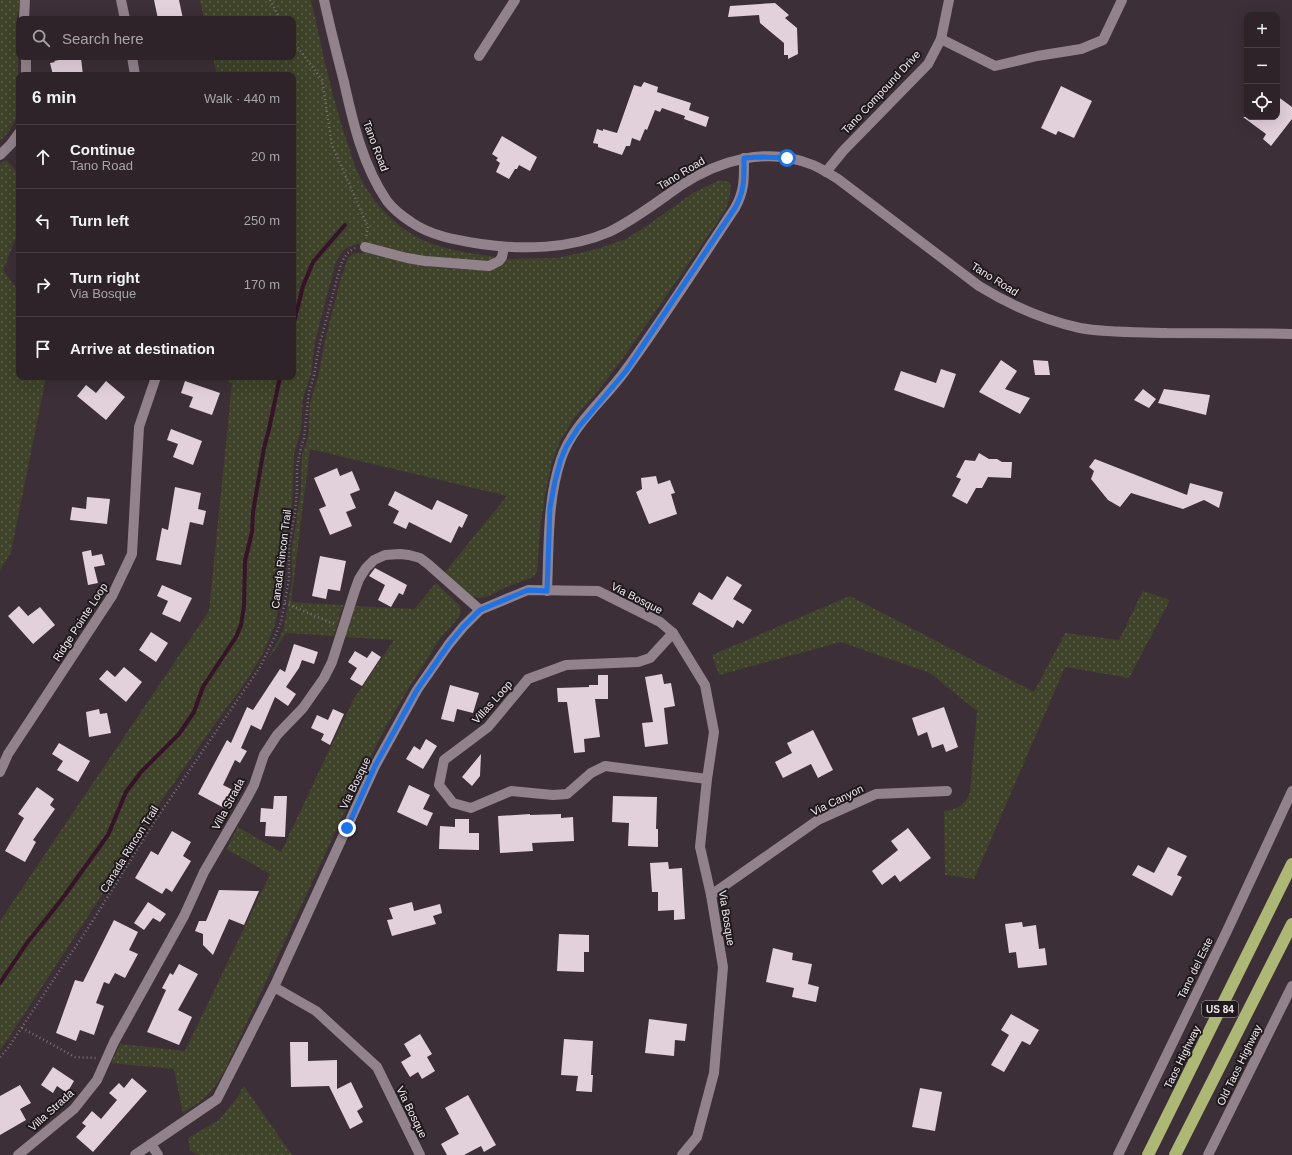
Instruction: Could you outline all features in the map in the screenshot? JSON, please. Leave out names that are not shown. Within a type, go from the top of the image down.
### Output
[{"type":"highway","name":"Taos Highway","points":[[1148,1155],[1292,864]]},
{"type":"highway","name":"US 84","points":[[1175,1155],[1292,924]]},
{"type":"street","points":[[24,16],[25,0]]},
{"type":"street","points":[[121,0],[124,16]]},
{"type":"street","name":"Tano Road","points":[[324,0],[356,131],[373,176],[388,201],[398,212],[411,222],[436,235],[468,242],[504,247],[572,243],[596,237],[619,227],[696,176],[722,164],[744,158],[787,158],[814,166],[850,187],[979,286],[997,297],[1030,313],[1079,328],[1108,331],[1292,334]]},
{"type":"street","points":[[479,56],[515,0]]},
{"type":"street","name":"Tano Compound Drive","points":[[826,172],[843,151],[928,64],[941,39],[949,0]]},
{"type":"street","points":[[941,39],[995,66],[1037,56],[1081,49],[1103,40],[1122,0]]},
{"type":"street","points":[[26,60],[26,72]]},
{"type":"street","points":[[132,60],[134,72]]},
{"type":"street","points":[[0,155],[16,137]]},
{"type":"street","points":[[547,591],[550,508],[555,481],[566,447],[578,428],[626,371],[735,208],[741,197],[744,185],[744,158]]},
{"type":"street","points":[[365,246],[407,258],[425,261],[489,266],[499,261],[502,257],[504,247]]},
{"type":"street","name":"Ridge Pointe Loop","points":[[0,772],[11,750],[112,596],[132,554],[139,427],[155,380]]},
{"type":"street","name":"Villa Strada","points":[[18,1155],[74,1109],[97,1080],[117,1036],[184,916],[204,872],[254,785],[264,755],[277,735],[303,708],[324,678],[332,662],[360,578],[366,568],[374,560],[385,555],[400,554],[420,558],[480,610]]},
{"type":"street","name":"Via Bosque","points":[[135,1155],[217,1099],[274,987],[383,753],[417,690],[449,644],[480,610],[528,590],[598,592],[660,622],[674,633],[705,685],[714,732],[707,778],[700,847],[711,896],[723,967],[714,1073],[696,1138],[682,1155]]},
{"type":"street","name":"Villas Loop","points":[[674,633],[650,658],[638,662],[566,665],[528,679],[488,728],[444,760],[439,785],[453,803],[472,808],[511,791],[553,795],[567,794],[591,773],[605,766],[707,778]]},
{"type":"street","name":"Via Canyon","points":[[711,896],[818,820],[876,794],[947,791]]},
{"type":"street","name":"Tano del Este","points":[[1118,1155],[1226,933],[1292,791]]},
{"type":"street","name":"Old Taos Highway","points":[[1208,1155],[1292,986]]},
{"type":"street","name":"Via Bosque","points":[[274,987],[316,1011],[377,1067],[420,1155]]},
{"type":"street","points":[[151,1144],[158,1155]]},
{"type":"path","points":[[270,0],[278,16]]},
{"type":"path","points":[[296,45],[322,80],[332,145],[368,227],[365,246]]},
{"type":"path","name":"Canada Rincon Trail","points":[[0,1057],[22,1028],[92,922],[155,821],[260,667],[276,634],[281,622],[285,603],[289,572],[290,538],[297,501],[298,458],[304,438],[309,392],[319,347],[334,286],[343,259],[353,249],[365,246]]},
{"type":"path","points":[[285,603],[343,627]]},
{"type":"path","points":[[22,1028],[76,1057],[107,1059]]},
{"type":"green space","points":[[0,0],[20,0],[17,16],[16,16],[16,60],[18,60],[18,72],[16,72],[16,119],[7,134],[0,141]]},
{"type":"green space","points":[[200,0],[311,0],[342,127],[357,171],[371,196],[377,204],[399,225],[424,241],[444,248],[497,257],[489,263],[425,259],[371,244],[357,244],[348,247],[341,253],[336,262],[322,314],[315,342],[311,374],[303,398],[301,430],[294,454],[292,505],[286,537],[285,577],[275,625],[264,651],[241,689],[226,708],[128,849],[107,887],[0,1051],[0,921],[209,611],[232,383],[226,380],[296,380],[296,72],[216,72],[214,60],[296,60],[296,16],[203,16]]},
{"type":"green space","points":[[6,160],[16,170],[16,238],[3,270],[16,288],[16,380],[45,380],[11,552],[0,570],[0,164]]},
{"type":"green space","points":[[720,180],[730,182],[730,196],[725,211],[626,354],[598,391],[575,417],[561,439],[552,462],[545,495],[540,530],[537,572],[533,577],[506,587],[487,597],[479,598],[471,596],[445,572],[507,496],[310,449],[291,602],[343,605],[334,636],[286,633],[266,663],[283,631],[292,580],[292,550],[301,489],[302,455],[308,438],[310,402],[318,378],[325,340],[341,278],[348,258],[353,254],[366,252],[431,267],[471,270],[488,269],[506,259],[557,258],[597,249],[626,239],[693,193]]},
{"type":"green space","points":[[436,583],[460,606],[460,616],[439,640],[386,726],[365,768],[225,1070],[212,1090],[197,1104],[183,1113],[174,1069],[111,1063],[120,1044],[185,1051],[270,874],[226,849],[238,827],[281,852],[353,700],[394,640],[345,637],[355,606],[414,609]]},
{"type":"green space","points":[[1143,591],[1170,600],[1129,678],[1065,667],[974,879],[945,875],[944,811],[963,804],[970,793],[977,711],[930,673],[841,642],[719,675],[712,655],[850,596],[1034,692],[1065,633],[1119,640]]},
{"type":"green space","points":[[244,1086],[292,1155],[197,1155],[190,1150],[188,1138],[219,1120],[236,1099]]},
{"type":"building","points":[[154,0],[179,0],[182,16],[157,16]]},
{"type":"building","points":[[775,3],[789,15],[785,18],[797,28],[798,54],[788,59],[788,55],[784,55],[784,43],[760,23],[759,15],[728,17],[730,6]]},
{"type":"building","points":[[81,60],[83,72],[52,72],[50,63],[55,62],[54,61]]},
{"type":"building","points":[[644,82],[658,87],[657,92],[691,103],[689,110],[709,117],[706,127],[684,119],[685,116],[662,108],[660,112],[655,110],[647,130],[645,129],[640,141],[632,138],[630,146],[626,146],[622,155],[598,147],[598,144],[593,143],[597,129],[617,133],[634,85],[641,87]]},
{"type":"building","points":[[1061,86],[1092,101],[1074,138],[1058,131],[1056,135],[1041,128]]},
{"type":"building","points":[[1280,98],[1292,107],[1292,119],[1271,146],[1263,139],[1266,134],[1247,120],[1280,120]]},
{"type":"building","points":[[502,136],[537,157],[530,171],[519,165],[509,179],[496,172],[500,163],[496,160],[498,158],[492,154]]},
{"type":"building","points":[[1001,360],[1017,371],[1005,389],[1030,398],[1020,414],[979,392]]},
{"type":"building","points":[[1033,360],[1048,361],[1050,375],[1035,375]]},
{"type":"building","points":[[941,369],[956,374],[944,408],[894,390],[901,371],[936,383]]},
{"type":"building","points":[[106,381],[125,397],[106,420],[77,396],[86,385],[96,393]]},
{"type":"building","points":[[185,381],[220,393],[212,415],[189,407],[193,397],[181,393]]},
{"type":"building","points":[[1143,389],[1156,399],[1149,408],[1134,400]]},
{"type":"building","points":[[1164,389],[1210,395],[1206,415],[1158,403]]},
{"type":"building","points":[[171,429],[202,441],[193,465],[173,457],[178,444],[167,440]]},
{"type":"building","points":[[979,453],[989,459],[997,459],[1002,462],[1012,462],[1011,478],[988,477],[982,488],[976,488],[967,504],[952,496],[961,479],[956,477],[965,460],[975,461]]},
{"type":"building","points":[[1095,459],[1187,495],[1190,483],[1223,492],[1219,508],[1204,500],[1183,509],[1131,493],[1120,507],[1108,500],[1091,479],[1094,471],[1089,467]]},
{"type":"building","points":[[337,468],[340,476],[352,471],[360,490],[350,494],[356,508],[346,512],[352,526],[330,535],[319,509],[326,506],[314,478]]},
{"type":"building","points":[[656,476],[658,484],[670,480],[675,493],[671,494],[677,514],[649,524],[636,492],[642,489],[641,478]]},
{"type":"building","points":[[175,487],[201,493],[198,509],[206,511],[203,525],[190,522],[181,565],[156,560],[162,528],[168,530]]},
{"type":"building","points":[[395,491],[432,510],[437,500],[468,515],[462,528],[459,526],[451,543],[409,522],[406,529],[393,523],[399,511],[388,505]]},
{"type":"building","points":[[87,497],[110,499],[107,524],[70,520],[72,507],[86,509]]},
{"type":"building","points":[[91,550],[92,556],[102,554],[105,565],[94,567],[98,583],[88,585],[82,552]]},
{"type":"building","points":[[320,556],[346,561],[340,591],[328,589],[326,599],[312,596]]},
{"type":"building","points":[[375,568],[407,585],[403,595],[399,593],[391,607],[378,600],[385,585],[369,576]]},
{"type":"building","points":[[727,576],[742,585],[733,599],[752,610],[743,624],[737,620],[733,628],[692,604],[699,592],[712,600]]},
{"type":"building","points":[[162,585],[192,598],[180,622],[162,614],[168,601],[157,596]]},
{"type":"building","points":[[19,606],[28,616],[40,607],[55,625],[33,644],[8,616]]},
{"type":"building","points":[[151,632],[168,643],[156,662],[139,650]]},
{"type":"building","points":[[294,644],[318,652],[314,664],[302,660],[299,668],[286,687],[296,694],[288,706],[275,697],[261,730],[251,725],[241,748],[247,751],[240,763],[235,760],[223,785],[233,790],[224,808],[198,794],[227,740],[231,743],[247,707],[253,710],[280,669],[285,672]]},
{"type":"building","points":[[355,651],[367,658],[372,651],[381,657],[362,686],[350,679],[357,668],[348,662]]},
{"type":"building","points":[[124,667],[142,682],[126,702],[99,679],[107,670],[115,677]]},
{"type":"building","points":[[662,674],[664,684],[671,683],[675,706],[664,708],[668,744],[645,747],[642,723],[653,722],[645,677]]},
{"type":"building","points":[[598,675],[608,675],[608,699],[595,699],[600,737],[584,739],[585,752],[574,753],[567,702],[558,702],[557,688],[589,687],[589,685],[598,685]]},
{"type":"building","points":[[450,685],[479,693],[473,713],[457,709],[454,722],[441,719]]},
{"type":"building","points":[[944,707],[958,747],[946,752],[943,744],[932,748],[927,732],[918,736],[912,718]]},
{"type":"building","points":[[99,709],[100,714],[107,713],[111,733],[89,737],[86,712]]},
{"type":"building","points":[[333,709],[344,714],[330,745],[321,740],[324,734],[311,728],[317,715],[328,720]]},
{"type":"building","points":[[813,730],[833,770],[818,778],[811,764],[783,778],[775,762],[792,753],[787,743]]},
{"type":"building","points":[[426,739],[437,746],[423,769],[406,759],[414,746],[420,750]]},
{"type":"building","points":[[59,743],[90,761],[78,782],[57,770],[63,761],[52,754]]},
{"type":"building","points":[[481,754],[480,776],[472,786],[462,777]]},
{"type":"building","points":[[409,785],[430,795],[423,809],[433,813],[427,826],[397,812]]},
{"type":"building","points":[[37,787],[54,799],[50,805],[55,809],[33,840],[36,842],[25,862],[5,851],[24,818],[18,814]]},
{"type":"building","points":[[274,796],[287,796],[285,837],[265,836],[266,822],[260,822],[261,808],[273,809]]},
{"type":"building","points":[[613,796],[657,797],[656,829],[658,829],[658,847],[628,846],[629,823],[612,822]]},
{"type":"building","points":[[561,814],[561,818],[573,817],[574,841],[532,843],[533,851],[500,853],[498,816]]},
{"type":"building","points":[[455,819],[469,819],[469,833],[479,833],[479,850],[439,849],[440,826],[455,827]]},
{"type":"building","points":[[908,828],[931,858],[900,882],[895,875],[882,885],[872,871],[898,850],[891,841]]},
{"type":"building","points":[[172,831],[191,842],[183,856],[191,861],[172,892],[166,888],[162,894],[135,878],[151,851],[158,855]]},
{"type":"building","points":[[1168,847],[1187,856],[1177,875],[1182,877],[1172,896],[1132,875],[1138,865],[1154,873]]},
{"type":"building","points":[[668,862],[669,869],[682,868],[685,919],[674,920],[674,910],[658,911],[658,892],[652,892],[650,863]]},
{"type":"building","points":[[219,890],[259,891],[244,925],[229,919],[213,955],[203,945],[203,934],[195,931],[199,921],[206,921]]},
{"type":"building","points":[[148,902],[166,914],[160,922],[153,918],[144,930],[134,923]]},
{"type":"building","points":[[412,902],[414,911],[440,904],[442,913],[433,916],[436,924],[392,936],[387,920],[393,919],[389,908]]},
{"type":"building","points":[[114,920],[138,932],[129,950],[138,954],[125,978],[115,973],[109,984],[104,982],[96,1003],[104,1006],[94,1035],[80,1030],[76,1041],[56,1033],[75,980],[83,982]]},
{"type":"building","points":[[1022,922],[1023,927],[1036,925],[1039,949],[1045,948],[1047,965],[1018,968],[1016,952],[1009,953],[1005,924]]},
{"type":"building","points":[[559,934],[589,935],[589,952],[584,952],[584,972],[557,971]]},
{"type":"building","points":[[773,948],[793,953],[792,960],[812,964],[808,984],[819,987],[816,1002],[792,997],[794,988],[766,982]]},
{"type":"building","points":[[179,964],[198,974],[178,1010],[192,1017],[179,1045],[147,1032],[166,990],[162,988],[170,973],[173,975]]},
{"type":"building","points":[[1011,1014],[1039,1030],[1030,1045],[1022,1041],[1004,1072],[991,1065],[1009,1035],[1001,1030]]},
{"type":"building","points":[[649,1019],[687,1024],[685,1041],[675,1040],[674,1056],[645,1053]]},
{"type":"building","points":[[420,1034],[432,1054],[427,1057],[435,1071],[422,1079],[418,1072],[410,1077],[401,1062],[411,1056],[404,1044]]},
{"type":"building","points":[[564,1039],[593,1041],[591,1075],[593,1075],[592,1092],[576,1091],[578,1076],[561,1075]]},
{"type":"building","points":[[290,1042],[308,1042],[308,1061],[337,1060],[337,1089],[351,1082],[363,1107],[357,1111],[363,1122],[350,1129],[329,1086],[291,1087]]},
{"type":"building","points":[[53,1067],[74,1081],[67,1093],[57,1086],[53,1093],[41,1085]]},
{"type":"building","points":[[132,1078],[147,1091],[93,1152],[76,1137],[86,1126],[82,1123],[92,1111],[101,1119],[117,1100],[109,1093],[119,1083],[124,1088]]},
{"type":"building","points":[[20,1085],[31,1103],[20,1109],[26,1120],[0,1135],[0,1096]]},
{"type":"building","points":[[920,1088],[942,1092],[935,1131],[912,1127]]},
{"type":"building","points":[[468,1095],[496,1145],[484,1152],[481,1146],[464,1155],[447,1155],[441,1144],[459,1134],[445,1108]]},
{"type":"waterway","points":[[296,314],[303,286],[313,262],[345,225]]},
{"type":"waterway","points":[[0,983],[27,943],[62,899],[108,835],[126,792],[141,772],[179,734],[194,712],[203,687],[236,637],[241,625],[244,606],[245,561],[252,532],[253,512],[264,448],[279,380]]},
{"type":"route","points":[[347,828],[375,766],[417,690],[449,644],[463,627],[480,610],[528,590],[547,591],[550,508],[561,459],[570,438],[626,371],[735,208],[741,197],[744,185],[744,158],[787,158]]}]
